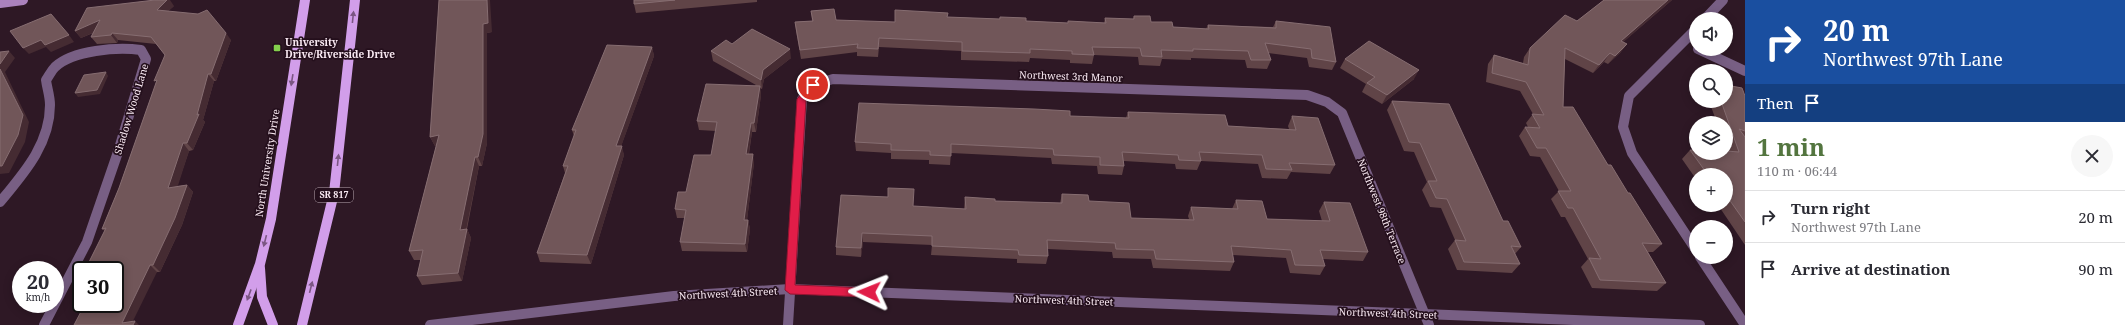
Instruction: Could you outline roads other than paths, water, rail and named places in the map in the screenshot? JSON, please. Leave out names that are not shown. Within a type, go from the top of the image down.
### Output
[{"type":"main road","name":"North University Drive","points":[[238,325],[260,264],[271,219],[305,0]]},
{"type":"main road","name":"SR 817","points":[[302,325],[334,193],[355,0]]},
{"type":"main road","points":[[260,264],[262,297],[273,325]]},
{"type":"street","points":[[0,3],[23,0]]},
{"type":"street","points":[[1712,12],[1723,0]]},
{"type":"street","points":[[1689,37],[1629,96],[1623,127],[1632,153],[1689,239]]},
{"type":"street","points":[[1684,42],[1689,44]]},
{"type":"street","name":"Shadow Wood Lane","points":[[0,202],[25,172],[45,140],[50,105],[46,80],[55,68],[73,57],[128,48],[141,50],[146,59],[108,182],[87,242],[44,325]]},
{"type":"street","points":[[1714,56],[1745,71]]},
{"type":"street","name":"Northwest 3rd Manor","points":[[790,290],[802,99],[813,85],[833,79],[1307,95],[1327,102]]},
{"type":"street","name":"Northwest 98th Terrace","points":[[1327,102],[1342,113],[1426,320]]},
{"type":"street","points":[[1705,264],[1745,325]]},
{"type":"street","points":[[788,325],[790,290]]},
{"type":"street","name":"Northwest 4th Street","points":[[430,325],[674,296],[790,290],[1426,320],[1700,325]]},
{"type":"place","name":"University Drive/Riverside Drive","points":[[277,48]]}]
